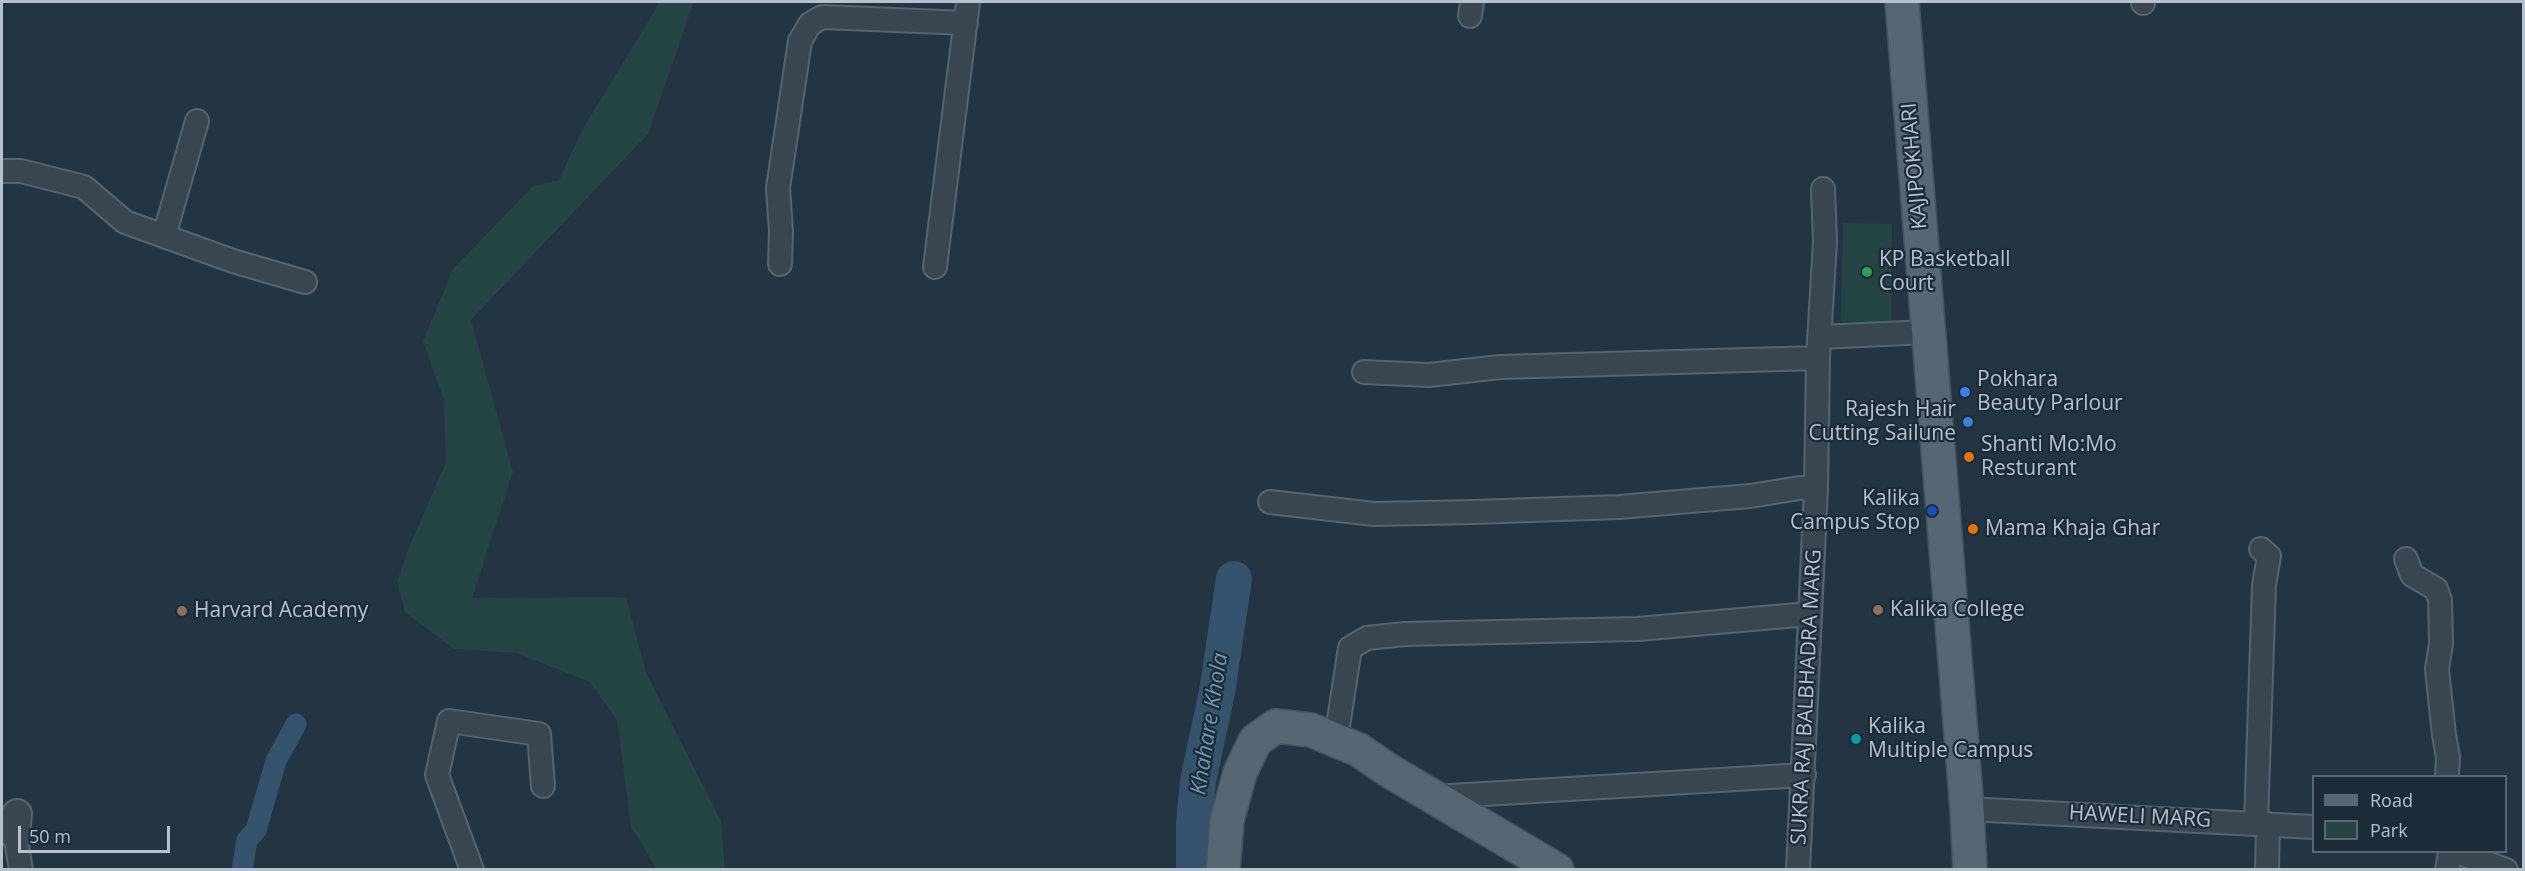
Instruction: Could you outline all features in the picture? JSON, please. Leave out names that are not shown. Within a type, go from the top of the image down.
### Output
[{"type":"main road","name":"KAJIPOKHARI","points":[[1902,2],[1970,870]]},
{"type":"main road","points":[[1223,870],[1227,820],[1240,773],[1255,741],[1276,726],[1311,730],[1359,750],[1557,870]]},
{"type":"street","points":[[780,264],[781,231],[778,188],[800,41],[810,24],[822,17],[967,12],[935,267]]},
{"type":"street","points":[[165,236],[197,121]]},
{"type":"street","points":[[2,171],[21,171],[84,187],[125,222],[233,261],[305,282]]},
{"type":"street","name":"SUKRA RAJ BALBHADRA MARG","points":[[1798,870],[1816,488],[1818,348],[1825,242],[1823,189]]},
{"type":"street","points":[[1364,372],[1429,375],[1500,367],[1818,348],[1928,332]]},
{"type":"street","points":[[1270,502],[1374,514],[1473,512],[1619,507],[1816,488]]},
{"type":"street","points":[[2261,549],[2269,556],[2264,585],[2262,823],[2267,870]]},
{"type":"street","points":[[2406,559],[2412,575],[2436,589],[2440,600],[2441,644],[2438,669],[2448,757],[2447,775]]},
{"type":"street","points":[[1336,740],[1350,648],[1366,638],[1405,634],[1638,629],[1809,614]]},
{"type":"street","points":[[472,870],[437,775],[449,721],[539,734],[543,786]]},
{"type":"street","points":[[1434,797],[1804,775]]},
{"type":"street","name":"HAWELI MARG","points":[[1967,809],[2312,827]]},
{"type":"street","points":[[11,826],[21,870]]},
{"type":"street","points":[[2448,870],[2450,853]]},
{"type":"street","points":[[2460,853],[2506,870]]},
{"type":"green space","points":[[660,2],[694,2],[648,134],[471,320],[513,472],[472,598],[626,597],[646,673],[721,821],[725,869],[657,869],[631,827],[617,720],[590,682],[516,653],[454,649],[405,612],[397,582],[408,550],[446,462],[444,400],[423,341],[453,269],[533,186],[559,180],[582,130]]},
{"type":"green space","name":"KP Basketball Court","points":[[1843,223],[1892,224],[1891,322],[1841,321]]},
{"type":"waterway","name":"Khahare Khola","points":[[1194,870],[1194,823],[1198,781],[1217,692],[1234,579]]},
{"type":"waterway","points":[[242,870],[247,840],[256,830],[276,761],[296,724]]},
{"type":"place","name":"KP Basketball Court","points":[[1867,272]]},
{"type":"place","name":"Pokhara Beauty Parlour","points":[[1965,392]]},
{"type":"place","name":"Rajesh Hair Cutting Sailune","points":[[1968,422]]},
{"type":"place","name":"Shanti Mo:Mo Resturant","points":[[1969,457]]},
{"type":"place","name":"Kalika Campus Stop","points":[[1932,511]]},
{"type":"place","name":"Mama Khaja Ghar","points":[[1973,529]]},
{"type":"place","name":"Kalika College","points":[[1878,610]]},
{"type":"place","name":"Harvard Academy","points":[[182,611]]},
{"type":"place","name":"Kalika Multiple Campus","points":[[1856,739]]}]
